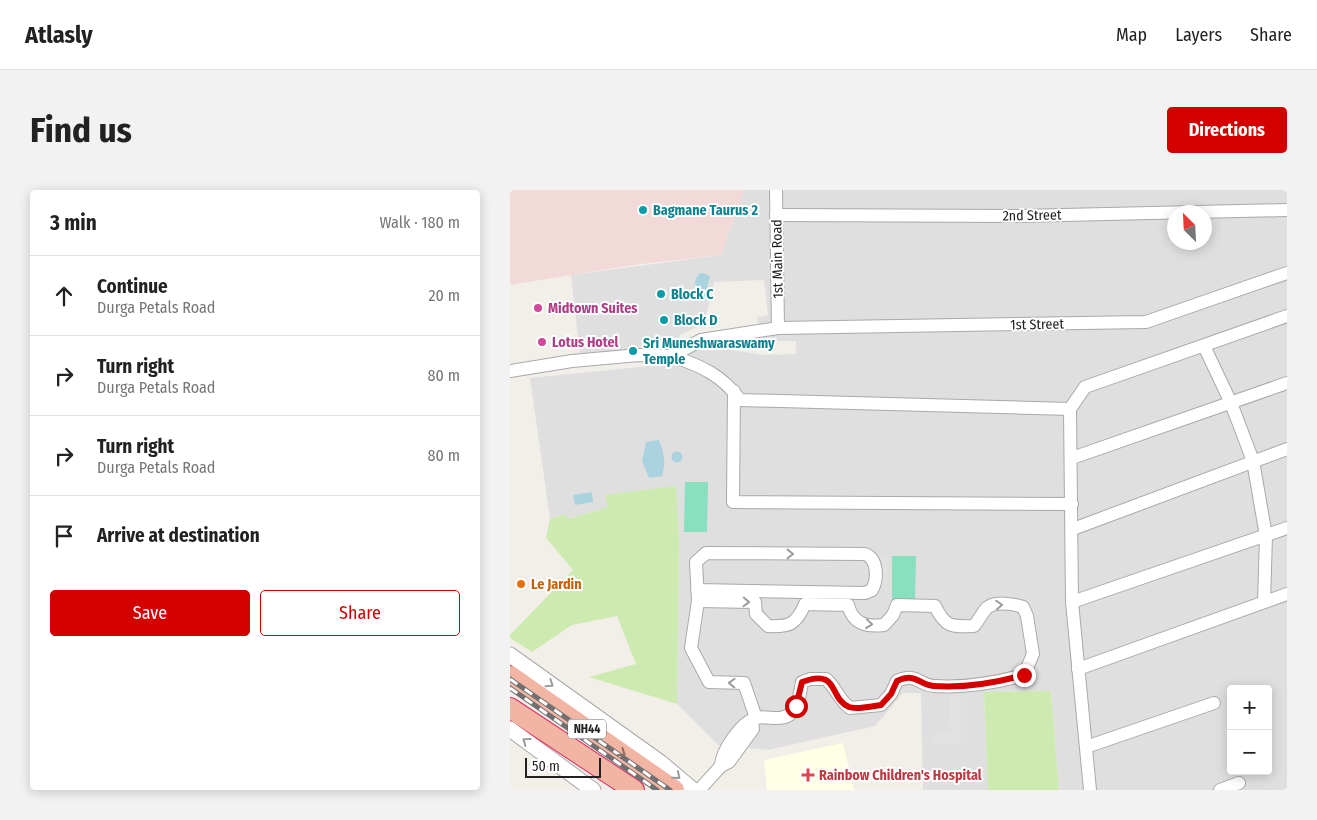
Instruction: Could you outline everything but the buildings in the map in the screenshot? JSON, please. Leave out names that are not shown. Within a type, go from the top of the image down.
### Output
[{"type":"highway","name":"NH44","points":[[510,676],[674,790]]},
{"type":"highway","name":"NH44","points":[[510,708],[634,790]]},
{"type":"street","name":"1st Main Road","points":[[776,190],[778,328]]},
{"type":"street","name":"2nd Street","points":[[776,214],[1018,216],[1287,210]]},
{"type":"street","name":"1st Street","points":[[672,356],[701,340],[778,328],[1146,322],[1287,273]]},
{"type":"street","points":[[1090,790],[1072,602],[1073,529],[1070,409],[1086,387],[1287,316]]},
{"type":"street","points":[[1204,346],[1231,402],[1253,461],[1266,536],[1264,602]]},
{"type":"street","points":[[510,371],[630,356],[672,356],[696,364],[729,384],[740,400],[1070,409]]},
{"type":"street","points":[[1072,458],[1287,383]]},
{"type":"street","points":[[734,391],[733,502],[1072,504]]},
{"type":"street","points":[[1073,529],[1287,449]]},
{"type":"street","points":[[1072,602],[1287,528]]},
{"type":"street","points":[[698,595],[755,602],[756,614],[768,626],[786,627],[799,617],[805,604],[826,598],[865,593],[872,590],[875,584],[875,563],[871,556],[865,554],[706,553],[696,562],[698,595],[691,648],[709,682],[744,683],[754,719]]},
{"type":"street","points":[[1078,669],[1287,594]]},
{"type":"street","points":[[698,595],[826,598],[848,605],[851,615],[858,623],[872,626],[884,625],[893,614],[897,605],[935,606],[942,620],[954,627],[974,626],[985,610],[994,604],[1016,605],[1023,607],[1027,616],[1033,654],[1024,675],[1004,680],[931,686],[913,677],[905,677],[897,681],[891,694],[881,705],[874,706],[850,708],[840,701],[834,686],[826,679],[810,679],[802,682],[792,714],[775,720],[754,719],[745,723],[721,756],[721,766],[700,790]]},
{"type":"street","points":[[510,655],[661,763],[693,790]]},
{"type":"street","points":[[1086,747],[1214,703]]},
{"type":"street","points":[[510,730],[594,790]]},
{"type":"street","points":[[1220,790],[1239,783]]},
{"type":"shaded area","points":[[510,190],[744,190],[721,255],[633,265],[510,285]]},
{"type":"shaded area","points":[[744,190],[1287,190],[1287,790],[1059,790],[1051,691],[984,692],[988,790],[923,790],[921,693],[903,693],[875,726],[768,750],[718,745],[677,704],[679,542],[605,495],[609,507],[567,519],[565,514],[550,519],[530,378],[669,364],[689,358],[697,344],[763,355],[796,354],[796,341],[762,341],[757,317],[768,315],[764,280],[714,282],[704,324],[679,335],[682,344],[580,355],[571,275],[721,255]]},
{"type":"shaded area","points":[[881,555],[889,555],[888,584],[881,584]]},
{"type":"shaded area","points":[[950,697],[961,697],[961,743],[932,744],[932,735],[951,734]]},
{"type":"shaded area","name":"Rainbow Children's Hospital","points":[[843,743],[854,790],[767,790],[764,760]]},
{"type":"green space","points":[[685,482],[708,482],[707,532],[684,532]]},
{"type":"green space","points":[[676,486],[679,542],[677,704],[589,677],[636,664],[617,616],[572,625],[532,652],[510,638],[510,635],[573,570],[546,538],[550,519],[565,514],[568,519],[608,507],[605,495]]},
{"type":"green space","points":[[892,556],[916,556],[915,600],[892,600]]},
{"type":"green space","points":[[1051,691],[1059,790],[988,790],[984,692]]},
{"type":"water","points":[[703,273],[710,276],[704,300],[697,296],[695,280],[699,274]]},
{"type":"water","points":[[659,440],[664,458],[662,476],[649,478],[642,461],[646,442]]},
{"type":"water","points":[[677,451],[683,457],[677,463],[671,457]]},
{"type":"water","points":[[592,492],[593,502],[575,505],[573,495]]},
{"type":"railway","points":[[510,679],[670,790]]},
{"type":"railway","points":[[510,688],[657,790]]},
{"type":"place","name":"Bagmane Taurus 2","points":[[643,210]]},
{"type":"place","name":"Block C","points":[[661,294]]},
{"type":"place","name":"Midtown Suites","points":[[538,308]]},
{"type":"place","name":"Block D","points":[[664,320]]},
{"type":"place","name":"Lotus Hotel","points":[[542,342]]},
{"type":"place","name":"Sri Muneshwaraswamy Temple","points":[[633,351]]},
{"type":"place","name":"Le Jardin","points":[[521,584]]},
{"type":"place","name":"Rainbow Children's Hospital","points":[[808,775]]},
{"type":"route","points":[[796,706],[802,682],[810,679],[826,679],[834,686],[840,701],[850,708],[881,705],[891,694],[897,681],[905,677],[913,677],[931,686],[968,685],[1024,675]]}]
